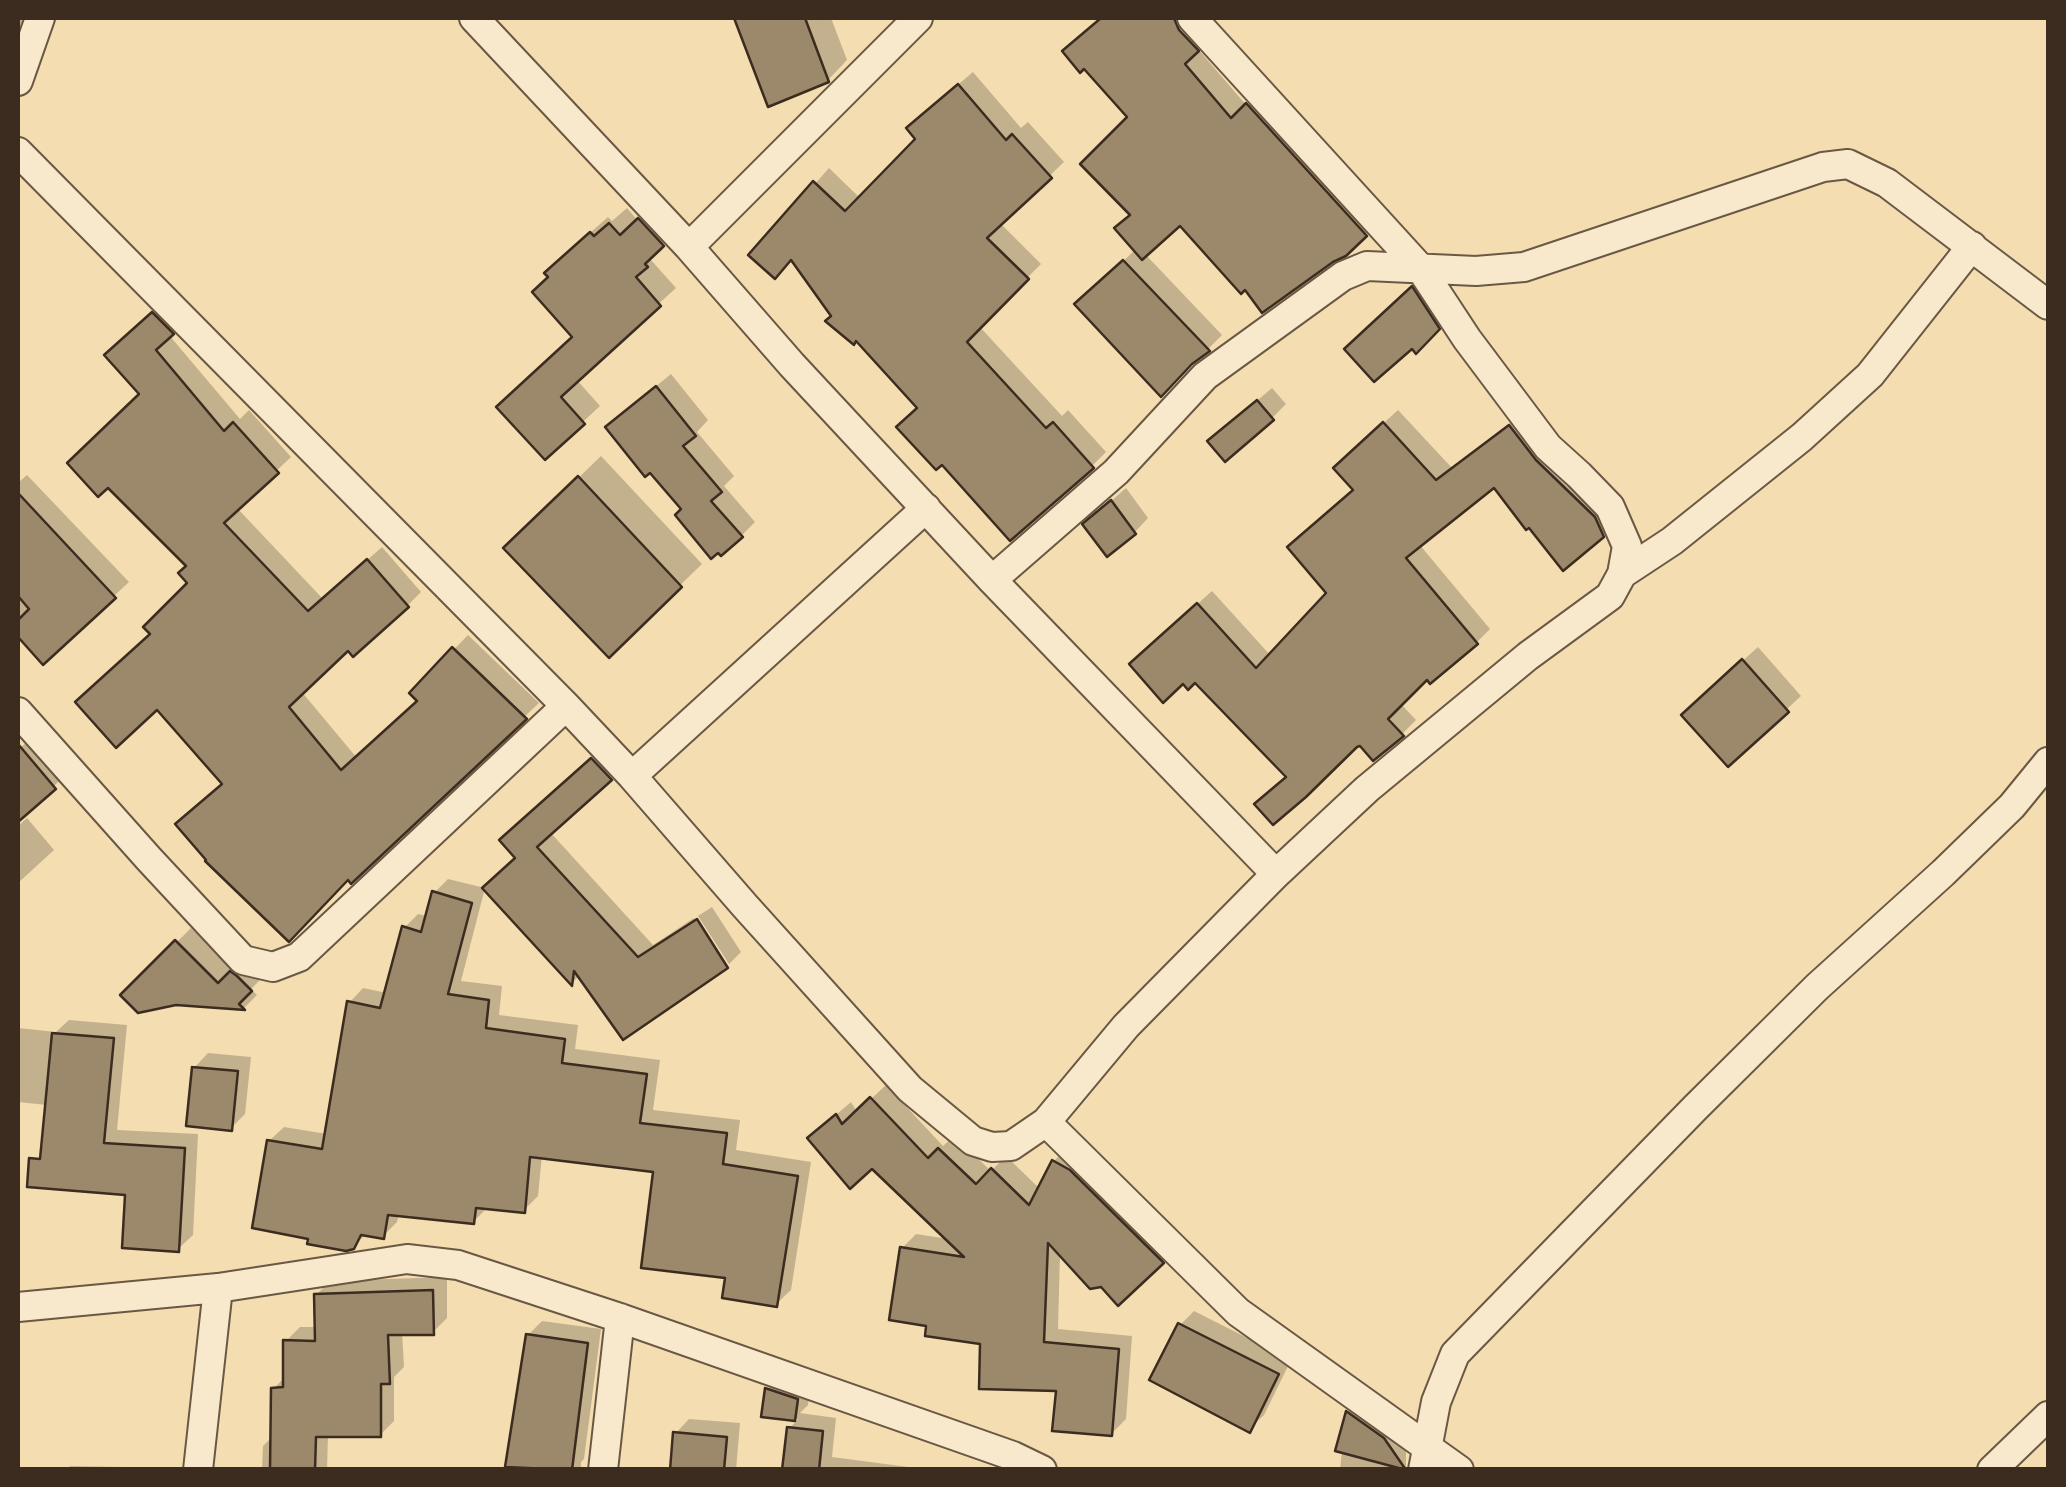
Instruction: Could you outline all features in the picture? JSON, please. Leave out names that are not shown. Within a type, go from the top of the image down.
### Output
[{"type":"street","points":[[18,81],[40,18]]},
{"type":"street","points":[[474,18],[992,580],[1276,874]]},
{"type":"street","points":[[688,247],[918,18]]},
{"type":"street","points":[[18,152],[566,706],[910,1089],[972,1141],[1011,1146],[1046,1122],[1126,1026],[1366,789],[1528,656],[1610,596],[1622,574],[1627,546],[1610,507],[1548,447],[1467,339],[1421,269],[1192,18]]},
{"type":"street","points":[[992,580],[1116,472],[1205,376],[1343,276],[1367,266],[1476,271],[1524,267],[1823,167],[1848,164],[1887,182],[2048,305]]},
{"type":"street","points":[[1622,574],[1672,540],[1802,437],[1870,374],[1972,246]]},
{"type":"street","points":[[632,776],[926,508]]},
{"type":"street","points":[[18,712],[244,960],[273,967],[299,958],[566,706]]},
{"type":"street","points":[[1425,1459],[1436,1402],[1455,1354],[1804,1000],[2012,806],[2048,762]]},
{"type":"street","points":[[1046,1122],[1238,1312],[1425,1459],[1458,1470]]},
{"type":"street","points":[[18,1307],[218,1288],[407,1259],[458,1265],[620,1318],[1011,1463],[1042,1470]]},
{"type":"street","points":[[198,1470],[218,1288]]},
{"type":"street","points":[[603,1470],[620,1318]]},
{"type":"street","points":[[1992,1470],[2048,1416]]},
{"type":"building","points":[[734,18],[805,18],[829,82],[768,107]]},
{"type":"building","points":[[1101,18],[1174,18],[1179,30],[1199,51],[1185,64],[1231,118],[1246,103],[1367,236],[1346,256],[1262,313],[1245,290],[1241,294],[1180,226],[1142,260],[1114,228],[1130,215],[1080,164],[1127,117],[1084,69],[1080,73],[1062,51]]},
{"type":"building","points":[[958,84],[1006,140],[1012,134],[1052,178],[987,238],[1029,279],[967,342],[1046,428],[1053,422],[1094,468],[1010,541],[942,465],[936,470],[896,427],[917,408],[856,341],[854,345],[825,321],[831,316],[791,260],[775,279],[748,255],[813,181],[845,211],[915,139],[906,128]]},
{"type":"building","points":[[638,218],[664,246],[636,277],[661,306],[561,397],[585,424],[545,460],[496,407],[572,337],[532,292],[548,277],[544,273],[590,232],[594,236],[609,223],[620,235]]},
{"type":"building","points":[[1123,260],[1210,351],[1161,397],[1074,304]]},
{"type":"building","points":[[1412,286],[1440,329],[1416,354],[1412,349],[1374,382],[1344,349]]},
{"type":"building","points":[[152,312],[174,334],[156,350],[224,431],[233,422],[279,473],[224,523],[308,611],[367,559],[409,607],[353,657],[348,651],[289,707],[341,770],[417,701],[409,693],[452,647],[527,719],[351,884],[348,880],[289,942],[205,861],[175,824],[222,784],[157,710],[116,748],[75,702],[150,634],[143,627],[187,583],[178,573],[186,566],[108,488],[98,497],[67,463],[139,394],[104,355]]},
{"type":"building","points":[[656,386],[696,436],[683,446],[722,492],[711,501],[743,537],[721,556],[718,553],[711,559],[675,515],[681,509],[650,473],[645,477],[605,427]]},
{"type":"building","points":[[1257,400],[1274,420],[1225,462],[1207,441]]},
{"type":"building","points":[[1383,422],[1436,480],[1509,425],[1536,460],[1595,517],[1604,537],[1563,571],[1494,488],[1406,558],[1478,644],[1430,684],[1427,680],[1388,719],[1404,736],[1373,761],[1357,747],[1273,825],[1254,804],[1286,777],[1195,683],[1188,690],[1183,684],[1163,703],[1129,664],[1197,603],[1256,668],[1326,593],[1287,547],[1353,490],[1333,468]]},
{"type":"building","points":[[578,476],[682,587],[609,658],[503,548]]},
{"type":"building","points":[[18,493],[116,598],[43,665],[18,637],[18,620],[29,609],[18,596]]},
{"type":"building","points":[[1111,500],[1136,534],[1107,557],[1082,524]]},
{"type":"building","points":[[1742,659],[1789,712],[1728,767],[1681,715]]},
{"type":"building","points":[[18,744],[56,789],[18,822]]},
{"type":"building","points":[[591,758],[612,780],[537,847],[638,957],[697,919],[728,968],[623,1040],[574,971],[572,986],[482,888],[515,858],[499,840]]},
{"type":"building","points":[[432,891],[472,903],[448,994],[489,1000],[486,1028],[565,1039],[562,1063],[647,1074],[640,1123],[727,1133],[723,1164],[798,1176],[777,1307],[722,1298],[725,1278],[641,1268],[653,1172],[530,1157],[525,1213],[476,1208],[474,1224],[388,1215],[384,1239],[361,1235],[354,1249],[346,1251],[252,1228],[267,1140],[322,1149],[347,1001],[380,1008],[402,926],[421,932]]},
{"type":"building","points":[[175,940],[218,983],[230,971],[252,991],[239,1004],[245,1010],[176,1005],[138,1013],[120,995]]},
{"type":"building","points":[[52,1033],[114,1038],[104,1143],[185,1148],[179,1252],[122,1248],[125,1195],[27,1187],[29,1158],[40,1159]]},
{"type":"building","points":[[192,1067],[238,1071],[232,1131],[186,1126]]},
{"type":"building","points":[[870,1097],[928,1158],[938,1148],[976,1184],[991,1168],[1029,1205],[1052,1160],[1070,1170],[1164,1263],[1118,1306],[1101,1287],[1090,1289],[1048,1243],[1044,1342],[1119,1349],[1112,1436],[1052,1431],[1056,1391],[979,1389],[980,1344],[925,1336],[926,1326],[889,1320],[900,1247],[964,1257],[872,1169],[850,1189],[807,1138],[836,1114],[842,1124]]},
{"type":"building","points":[[433,1290],[434,1335],[388,1335],[390,1384],[381,1384],[381,1437],[316,1437],[315,1470],[270,1470],[271,1388],[283,1387],[283,1340],[315,1341],[314,1294]]},
{"type":"building","points":[[1178,1323],[1279,1374],[1250,1433],[1149,1380]]},
{"type":"building","points":[[526,1334],[588,1343],[572,1470],[505,1467]]},
{"type":"building","points":[[765,1388],[798,1399],[795,1421],[761,1417]]},
{"type":"building","points":[[1346,1411],[1384,1438],[1406,1470],[1335,1451]]},
{"type":"building","points":[[787,1427],[823,1431],[819,1470],[782,1470]]},
{"type":"building","points":[[673,1432],[727,1437],[724,1470],[670,1470]]}]
